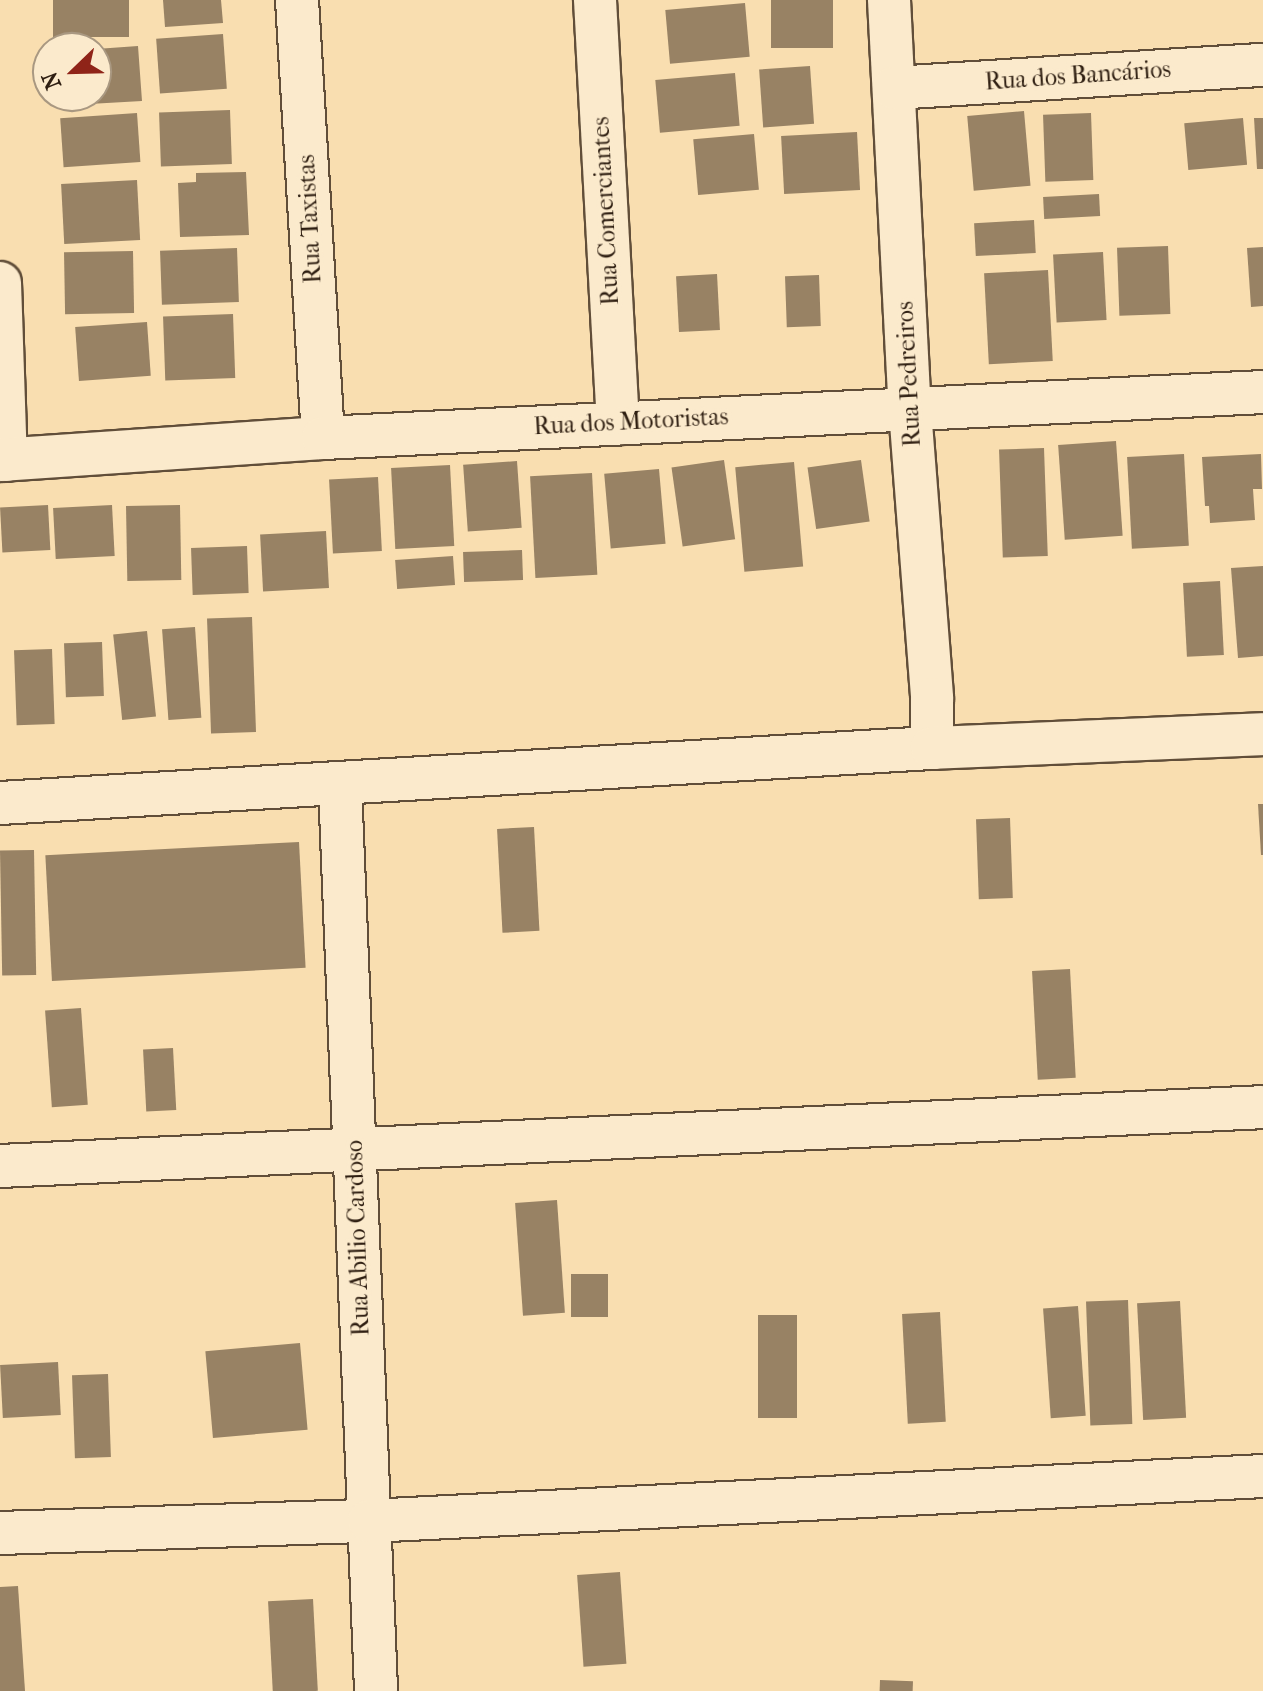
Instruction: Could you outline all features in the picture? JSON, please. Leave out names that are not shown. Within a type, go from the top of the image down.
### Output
[{"type":"street","name":"Rua Taxistas","points":[[297,0],[323,438]]},
{"type":"street","name":"Rua Comerciantes","points":[[595,0],[618,423]]},
{"type":"street","name":"Rua Pedreiros","points":[[889,0],[910,410],[932,699],[932,748]]},
{"type":"street","name":"Rua dos Bancários","points":[[894,88],[1263,65]]},
{"type":"street","points":[[0,283],[3,460]]},
{"type":"street","name":"Rua dos Motoristas","points":[[3,460],[323,438],[1263,392]]},
{"type":"street","points":[[0,803],[932,748],[1263,734]]},
{"type":"street","name":"Rua Abilio Cardoso","points":[[340,785],[376,1691]]},
{"type":"street","points":[[0,1166],[354,1152],[1263,1107]]},
{"type":"street","points":[[0,1533],[369,1521],[1263,1476]]},
{"type":"building","points":[[53,0],[129,0],[129,37],[112,37],[112,32],[53,32]]},
{"type":"building","points":[[163,0],[221,0],[223,23],[165,27]]},
{"type":"building","points":[[771,0],[833,0],[833,48],[771,48]]},
{"type":"building","points":[[745,3],[750,57],[670,64],[665,10]]},
{"type":"building","points":[[223,34],[227,89],[160,94],[156,39]]},
{"type":"building","points":[[138,46],[142,101],[112,103],[112,48]]},
{"type":"building","points":[[810,66],[814,124],[763,127],[759,70]]},
{"type":"building","points":[[735,73],[740,126],[660,133],[655,80]]},
{"type":"building","points":[[230,110],[232,164],[161,166],[159,112]]},
{"type":"building","points":[[1024,111],[1031,186],[974,191],[967,116]]},
{"type":"building","points":[[137,113],[140,162],[64,167],[60,118]]},
{"type":"building","points":[[1091,113],[1093,180],[1045,182],[1043,115]]},
{"type":"building","points":[[1243,118],[1247,165],[1188,170],[1184,123]]},
{"type":"building","points":[[1254,118],[1263,118],[1263,169],[1257,169]]},
{"type":"building","points":[[857,132],[860,190],[784,194],[781,136]]},
{"type":"building","points":[[754,134],[759,190],[698,195],[693,139]]},
{"type":"building","points":[[246,172],[249,235],[180,237],[178,183],[196,182],[196,173]]},
{"type":"building","points":[[137,180],[140,240],[64,244],[61,184]]},
{"type":"building","points":[[1099,194],[1100,216],[1044,219],[1043,197]]},
{"type":"building","points":[[1034,220],[1036,253],[976,256],[974,223]]},
{"type":"building","points":[[1168,246],[1170,314],[1119,316],[1117,248]]},
{"type":"building","points":[[1263,247],[1263,306],[1251,307],[1247,248]]},
{"type":"building","points":[[237,248],[239,302],[162,305],[160,251]]},
{"type":"building","points":[[133,251],[134,313],[65,314],[64,252]]},
{"type":"building","points":[[1103,252],[1107,320],[1057,323],[1053,255]]},
{"type":"building","points":[[1048,270],[1053,361],[989,364],[984,273]]},
{"type":"building","points":[[717,274],[720,330],[679,332],[676,276]]},
{"type":"building","points":[[819,275],[821,326],[787,327],[785,276]]},
{"type":"building","points":[[233,314],[235,378],[165,380],[163,316]]},
{"type":"building","points":[[147,322],[151,376],[79,381],[75,327]]},
{"type":"building","points":[[1116,441],[1123,536],[1065,540],[1058,445]]},
{"type":"building","points":[[1044,448],[1048,556],[1003,558],[999,450]]},
{"type":"building","points":[[1184,454],[1189,546],[1132,549],[1127,457]]},
{"type":"building","points":[[1261,454],[1262,489],[1253,489],[1255,520],[1210,523],[1209,506],[1205,506],[1202,457]]},
{"type":"building","points":[[724,460],[735,539],[683,547],[672,467]]},
{"type":"building","points":[[861,460],[870,521],[816,529],[808,468]]},
{"type":"building","points":[[517,461],[522,528],[468,532],[463,465]]},
{"type":"building","points":[[794,462],[803,567],[744,572],[735,467]]},
{"type":"building","points":[[450,465],[454,546],[395,549],[391,468]]},
{"type":"building","points":[[659,469],[666,544],[611,549],[604,474]]},
{"type":"building","points":[[592,473],[597,575],[535,578],[530,476]]},
{"type":"building","points":[[378,477],[382,551],[333,553],[329,480]]},
{"type":"building","points":[[48,505],[50,550],[2,552],[0,508]]},
{"type":"building","points":[[112,505],[115,556],[56,559],[53,508]]},
{"type":"building","points":[[180,505],[181,580],[127,581],[126,506]]},
{"type":"building","points":[[326,531],[329,588],[263,591],[260,534]]},
{"type":"building","points":[[247,546],[249,593],[193,595],[191,548]]},
{"type":"building","points":[[522,550],[523,580],[464,582],[463,552]]},
{"type":"building","points":[[453,556],[455,585],[397,589],[395,560]]},
{"type":"building","points":[[1263,566],[1263,656],[1238,658],[1231,568]]},
{"type":"building","points":[[1220,581],[1224,655],[1187,657],[1183,583]]},
{"type":"building","points":[[252,617],[256,732],[211,734],[207,619]]},
{"type":"building","points":[[195,627],[201,718],[168,720],[162,629]]},
{"type":"building","points":[[147,631],[156,717],[122,720],[113,635]]},
{"type":"building","points":[[102,642],[104,696],[66,697],[64,643]]},
{"type":"building","points":[[52,649],[55,724],[17,725],[14,650]]},
{"type":"building","points":[[1258,804],[1263,804],[1263,855],[1261,855]]},
{"type":"building","points":[[1010,818],[1013,898],[979,899],[976,819]]},
{"type":"building","points":[[534,827],[539,931],[502,933],[497,829]]},
{"type":"building","points":[[299,842],[306,968],[52,981],[45,855]]},
{"type":"building","points":[[34,850],[36,975],[2,976],[0,851]]},
{"type":"building","points":[[1070,969],[1076,1078],[1038,1080],[1032,971]]},
{"type":"building","points":[[81,1008],[88,1105],[52,1107],[45,1011]]},
{"type":"building","points":[[173,1048],[176,1110],[146,1111],[143,1050]]},
{"type":"building","points":[[557,1200],[565,1313],[523,1316],[515,1203]]},
{"type":"building","points":[[571,1274],[608,1274],[608,1317],[571,1317]]},
{"type":"building","points":[[1128,1300],[1132,1424],[1090,1425],[1086,1301]]},
{"type":"building","points":[[1180,1301],[1186,1418],[1143,1420],[1137,1303]]},
{"type":"building","points":[[1078,1306],[1086,1416],[1051,1418],[1043,1308]]},
{"type":"building","points":[[940,1312],[946,1422],[908,1424],[902,1314]]},
{"type":"building","points":[[758,1315],[797,1315],[797,1418],[758,1418]]},
{"type":"building","points":[[300,1343],[308,1430],[213,1438],[205,1351]]},
{"type":"building","points":[[58,1362],[61,1415],[3,1418],[0,1365]]},
{"type":"building","points":[[108,1374],[111,1457],[75,1458],[72,1375]]},
{"type":"building","points":[[620,1572],[626,1664],[584,1667],[577,1575]]},
{"type":"building","points":[[18,1586],[25,1691],[0,1691],[0,1587]]},
{"type":"building","points":[[313,1599],[318,1691],[273,1691],[268,1601]]},
{"type":"building","points":[[880,1680],[913,1681],[913,1691],[880,1691]]}]
